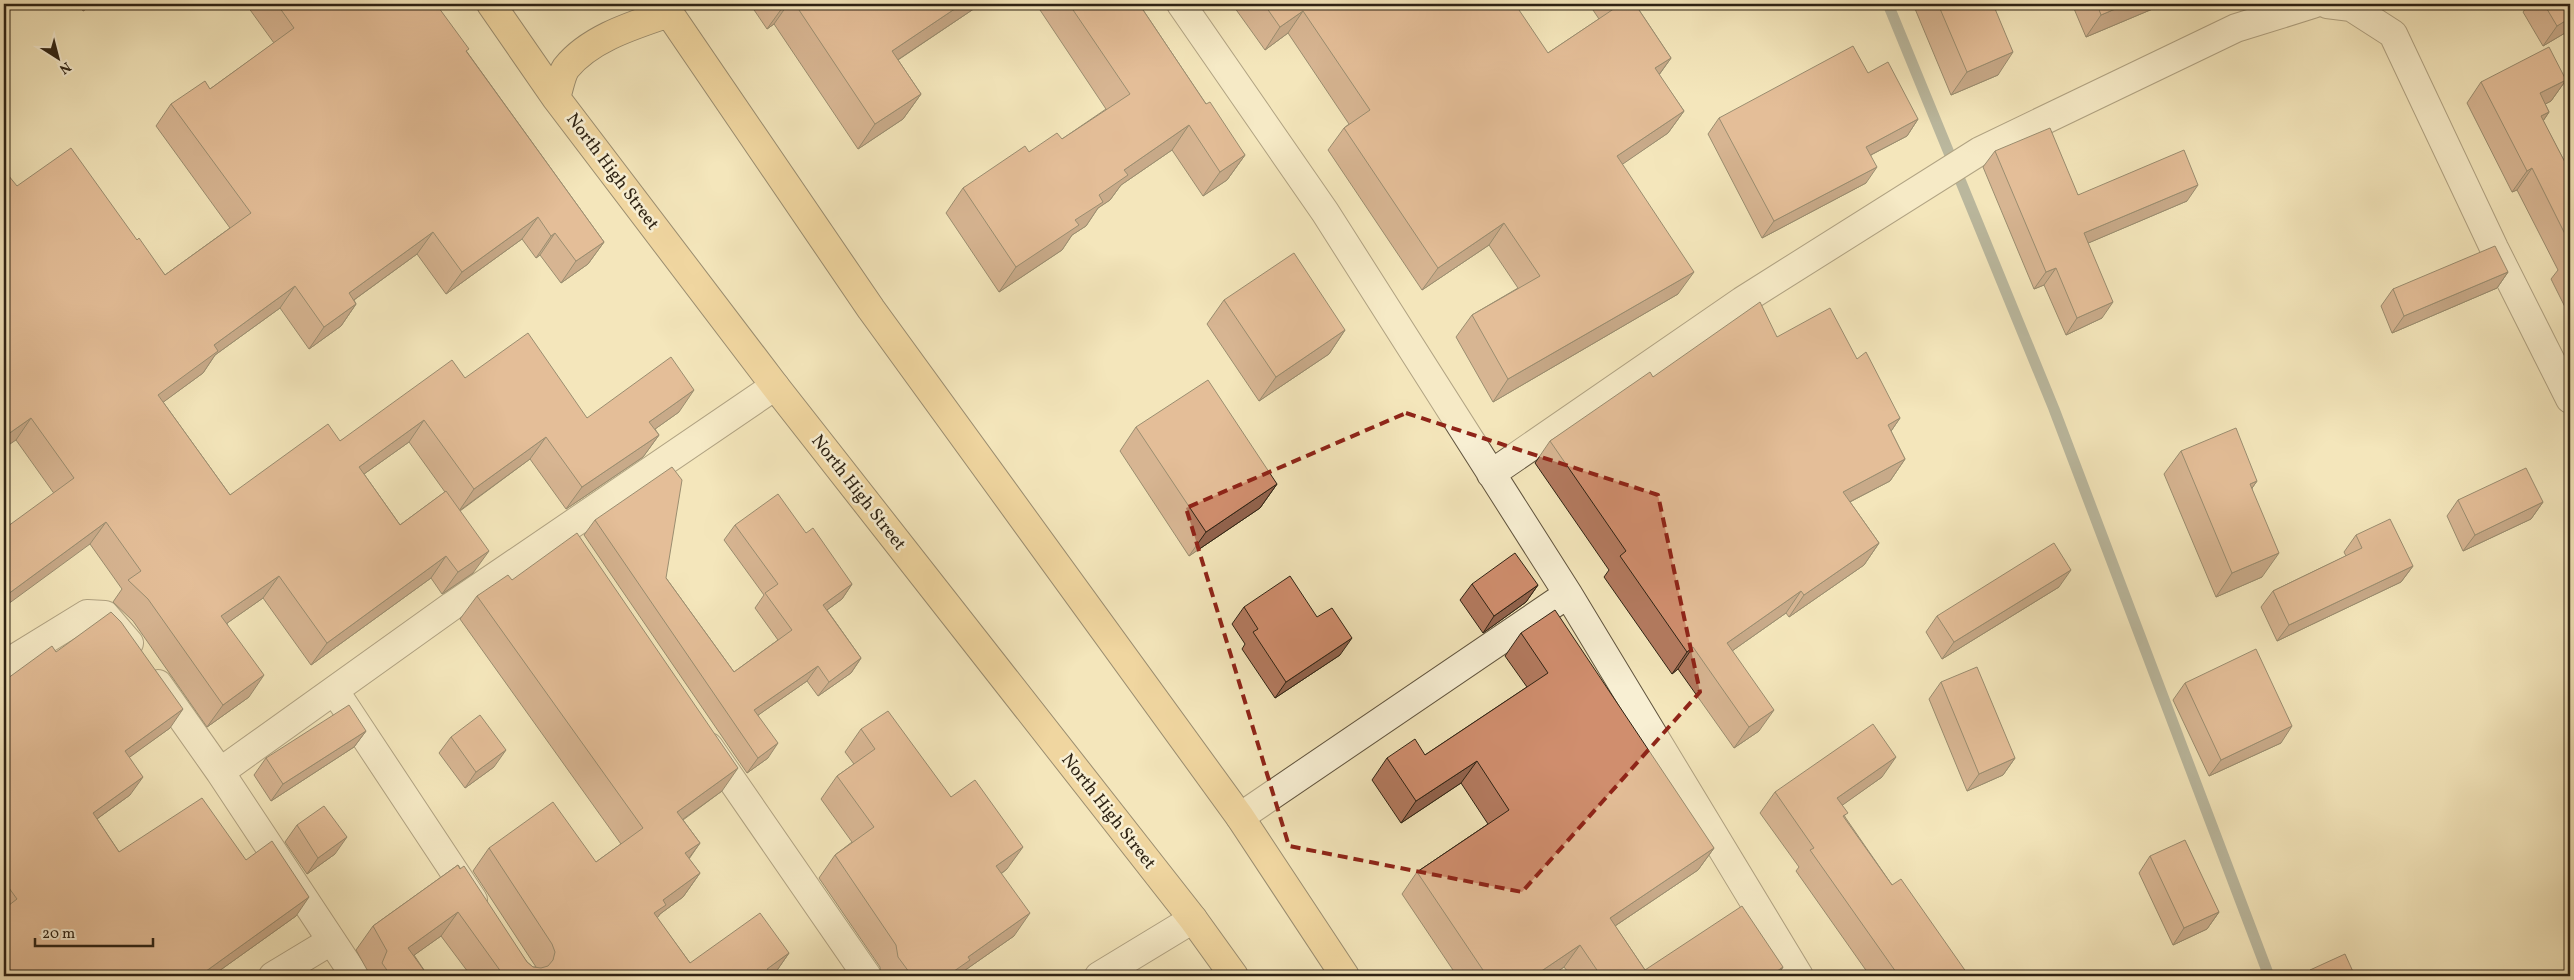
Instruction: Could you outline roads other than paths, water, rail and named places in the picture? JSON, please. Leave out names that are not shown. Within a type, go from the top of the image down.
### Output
[{"type":"highway","name":"North High Street","points":[[491,4],[556,98],[775,386],[1193,919],[1234,976]]},
{"type":"highway","points":[[556,98],[565,69],[596,42],[666,8],[876,317],[1240,817],[1345,976]]},
{"type":"street","points":[[1181,4],[1324,212],[1568,594],[1799,976]]},
{"type":"street","points":[[1491,474],[1742,302],[1980,151],[2236,28],[2313,4]]},
{"type":"street","points":[[2343,5],[2393,34],[2494,248],[2570,399]]},
{"type":"street","points":[[220,772],[334,690],[775,386]]},
{"type":"street","points":[[563,531],[579,555]]},
{"type":"street","points":[[1240,817],[1568,594]]},
{"type":"street","points":[[4,666],[87,614],[105,615],[120,630],[220,772],[355,976]]},
{"type":"street","points":[[334,690],[486,919]]},
{"type":"street","points":[[693,724],[867,976]]},
{"type":"street","points":[[1099,976],[1193,919]]},
{"type":"street","points":[[273,976],[331,940]]},
{"type":"waterway","points":[[1888,4],[2054,409],[2269,976]]}]
